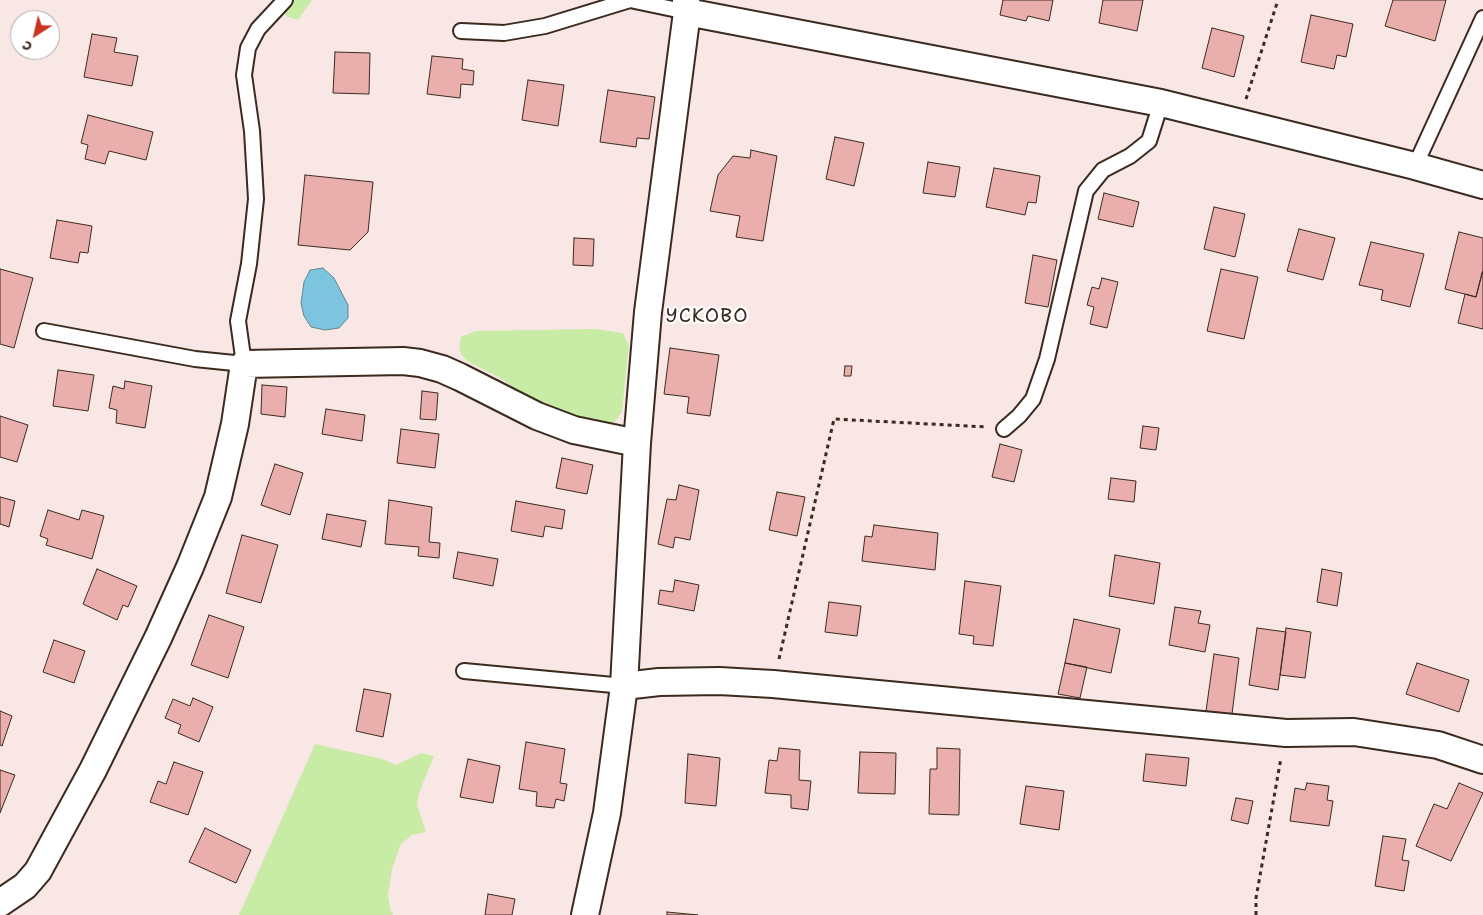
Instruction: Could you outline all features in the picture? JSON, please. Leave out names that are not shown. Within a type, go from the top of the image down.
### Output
[{"type":"street","points":[[585,915],[607,813],[624,686],[637,442],[648,312],[686,6],[1161,103],[1415,166],[1483,185]]},
{"type":"street","points":[[0,903],[25,886],[38,870],[93,770],[158,638],[190,567],[218,497],[235,424],[244,364],[403,361],[420,363],[442,369],[546,420],[574,430],[637,442]]},
{"type":"street","points":[[624,686],[659,682],[719,680],[1286,733],[1354,732],[1438,745],[1483,760]]},
{"type":"lane","points":[[44,331],[195,359],[244,364],[238,321],[249,264],[256,198],[252,131],[244,75],[248,48],[258,29],[285,0]]},
{"type":"lane","points":[[462,31],[504,32],[545,26],[630,0],[686,6]]},
{"type":"lane","points":[[1415,166],[1483,18]]},
{"type":"lane","points":[[1004,429],[1019,416],[1033,399],[1047,359],[1086,191],[1103,170],[1130,156],[1149,140],[1161,103]]},
{"type":"lane","points":[[464,671],[624,686]]},
{"type":"path","points":[[1239,122],[1278,0]]},
{"type":"path","points":[[773,684],[834,419],[969,425],[1004,429]]},
{"type":"path","points":[[1256,915],[1256,898],[1286,733]]},
{"type":"green space","points":[[279,0],[312,0],[298,20],[286,16]]},
{"type":"green space","points":[[594,329],[623,333],[629,345],[622,412],[614,423],[601,425],[524,396],[502,379],[467,361],[459,351],[461,337],[476,331]]},
{"type":"green space","points":[[315,744],[382,759],[396,765],[421,753],[434,756],[419,793],[417,805],[426,832],[412,835],[401,844],[392,869],[388,895],[393,915],[239,915]]},
{"type":"water","points":[[323,268],[334,278],[348,305],[348,318],[339,328],[325,330],[311,327],[304,316],[301,303],[304,282],[310,270]]},
{"type":"building","points":[[1003,0],[1053,0],[1049,21],[1028,16],[1026,21],[1000,15]]},
{"type":"building","points":[[1103,0],[1143,0],[1137,31],[1099,23]]},
{"type":"building","points":[[1393,0],[1446,0],[1435,41],[1385,26]]},
{"type":"building","points":[[1311,15],[1353,24],[1346,57],[1337,55],[1334,69],[1301,62]]},
{"type":"building","points":[[1212,28],[1244,36],[1234,77],[1202,68]]},
{"type":"building","points":[[92,34],[117,38],[114,52],[138,56],[132,86],[84,77]]},
{"type":"building","points":[[335,52],[370,53],[369,94],[333,93]]},
{"type":"building","points":[[432,56],[463,59],[462,69],[474,71],[473,85],[461,84],[460,98],[427,94]]},
{"type":"building","points":[[528,80],[564,85],[558,126],[522,120]]},
{"type":"building","points":[[608,90],[655,97],[649,139],[637,138],[636,147],[600,142]]},
{"type":"building","points":[[88,115],[153,132],[146,160],[109,151],[105,164],[85,159],[88,145],[81,143]]},
{"type":"building","points":[[835,137],[864,143],[854,186],[826,179]]},
{"type":"building","points":[[751,150],[777,156],[763,241],[736,237],[740,216],[710,211],[718,175],[733,156],[750,158]]},
{"type":"building","points":[[928,162],[960,167],[955,197],[923,193]]},
{"type":"building","points":[[994,168],[1040,176],[1036,203],[1028,202],[1025,215],[986,207]]},
{"type":"building","points":[[305,175],[373,182],[368,232],[350,250],[298,245]]},
{"type":"building","points":[[1104,193],[1139,202],[1133,227],[1098,219]]},
{"type":"building","points":[[1214,207],[1245,214],[1235,257],[1204,249]]},
{"type":"building","points":[[57,220],[92,226],[88,253],[80,252],[78,263],[50,258]]},
{"type":"building","points":[[1299,229],[1335,238],[1323,280],[1287,271]]},
{"type":"building","points":[[1459,232],[1483,238],[1483,270],[1476,297],[1445,289]]},
{"type":"building","points":[[574,238],[594,239],[593,266],[573,265]]},
{"type":"building","points":[[1371,242],[1424,254],[1410,307],[1381,300],[1383,290],[1359,285]]},
{"type":"building","points":[[1033,255],[1057,260],[1048,307],[1025,303]]},
{"type":"building","points":[[0,269],[33,278],[14,348],[0,344]]},
{"type":"building","points":[[1221,269],[1258,277],[1244,339],[1207,331]]},
{"type":"building","points":[[1482,273],[1483,329],[1458,323],[1465,294],[1476,297]]},
{"type":"building","points":[[1102,278],[1118,282],[1107,328],[1090,324],[1094,307],[1087,305],[1092,287],[1099,289]]},
{"type":"building","points":[[670,348],[719,355],[710,416],[687,413],[689,397],[664,394]]},
{"type":"building","points":[[845,366],[852,366],[851,376],[844,376]]},
{"type":"building","points":[[58,370],[94,375],[88,411],[53,406]]},
{"type":"building","points":[[125,381],[152,386],[145,428],[116,423],[117,410],[109,408],[113,386],[124,389]]},
{"type":"building","points":[[262,385],[287,387],[285,417],[261,414]]},
{"type":"building","points":[[422,391],[438,393],[436,420],[420,419]]},
{"type":"building","points":[[326,409],[365,415],[362,441],[322,434]]},
{"type":"building","points":[[0,416],[28,425],[17,462],[0,457]]},
{"type":"building","points":[[1143,426],[1159,428],[1156,450],[1140,448]]},
{"type":"building","points":[[401,429],[439,434],[435,468],[397,463]]},
{"type":"building","points":[[1000,444],[1022,450],[1014,482],[992,477]]},
{"type":"building","points":[[562,458],[593,465],[587,494],[556,488]]},
{"type":"building","points":[[275,464],[303,473],[290,515],[261,505]]},
{"type":"building","points":[[1111,478],[1136,481],[1134,502],[1108,499]]},
{"type":"building","points":[[679,485],[699,490],[690,540],[675,537],[673,548],[658,544],[667,499],[676,500]]},
{"type":"building","points":[[777,492],[805,497],[797,536],[769,530]]},
{"type":"building","points":[[0,497],[15,501],[9,527],[0,524]]},
{"type":"building","points":[[389,500],[432,507],[429,542],[440,543],[439,558],[418,556],[419,547],[385,544]]},
{"type":"building","points":[[516,501],[565,510],[562,529],[545,526],[543,537],[511,531]]},
{"type":"building","points":[[48,510],[79,520],[82,510],[104,516],[92,559],[46,545],[48,539],[40,536]]},
{"type":"building","points":[[327,514],[366,521],[361,547],[322,539]]},
{"type":"building","points":[[874,525],[938,533],[935,570],[862,561],[865,536],[872,537]]},
{"type":"building","points":[[242,535],[278,545],[261,603],[226,593]]},
{"type":"building","points":[[458,552],[498,559],[493,586],[453,578]]},
{"type":"building","points":[[1115,555],[1160,563],[1154,604],[1109,596]]},
{"type":"building","points":[[97,569],[137,586],[128,607],[123,605],[117,620],[83,604]]},
{"type":"building","points":[[1322,569],[1342,573],[1337,606],[1317,602]]},
{"type":"building","points":[[675,580],[699,585],[694,611],[658,604],[660,590],[673,592]]},
{"type":"building","points":[[965,581],[1001,586],[993,646],[973,644],[974,636],[959,634]]},
{"type":"building","points":[[829,602],[861,606],[857,636],[825,632]]},
{"type":"building","points":[[1175,607],[1201,611],[1198,623],[1210,625],[1205,652],[1169,645]]},
{"type":"building","points":[[209,615],[244,627],[228,678],[191,665]]},
{"type":"building","points":[[1074,619],[1120,629],[1111,673],[1065,663]]},
{"type":"building","points":[[1257,628],[1286,632],[1278,690],[1249,685]]},
{"type":"building","points":[[1286,628],[1311,632],[1305,678],[1280,675]]},
{"type":"building","points":[[54,640],[85,651],[74,683],[43,672]]},
{"type":"building","points":[[1214,654],[1239,658],[1232,714],[1206,711]]},
{"type":"building","points":[[1065,663],[1087,667],[1080,698],[1058,694]]},
{"type":"building","points":[[1417,663],[1469,680],[1459,712],[1406,694]]},
{"type":"building","points":[[364,689],[391,694],[383,737],[356,731]]},
{"type":"building","points":[[193,698],[213,707],[199,742],[178,733],[181,725],[165,718],[173,699],[190,706]]},
{"type":"building","points":[[0,711],[12,716],[2,746],[0,745]]},
{"type":"building","points":[[526,742],[565,749],[560,783],[567,784],[564,801],[556,799],[554,808],[536,806],[537,792],[519,789]]},
{"type":"building","points":[[779,748],[800,750],[799,780],[811,781],[808,810],[791,808],[791,795],[765,793],[769,760],[777,761]]},
{"type":"building","points":[[937,748],[960,749],[959,815],[929,814],[930,769],[937,769]]},
{"type":"building","points":[[860,752],[896,753],[895,794],[858,793]]},
{"type":"building","points":[[688,754],[720,758],[716,806],[685,803]]},
{"type":"building","points":[[1146,754],[1189,758],[1186,786],[1143,781]]},
{"type":"building","points":[[468,759],[500,766],[493,803],[460,797]]},
{"type":"building","points":[[174,762],[203,772],[188,815],[150,802],[158,781],[166,784]]},
{"type":"building","points":[[0,770],[15,775],[0,813]]},
{"type":"building","points":[[1307,783],[1329,786],[1327,800],[1333,801],[1329,826],[1290,821],[1295,788],[1305,790]]},
{"type":"building","points":[[1459,783],[1483,793],[1451,861],[1416,846],[1434,804],[1447,809]]},
{"type":"building","points":[[1026,786],[1064,791],[1059,830],[1020,824]]},
{"type":"building","points":[[1236,798],[1253,801],[1248,824],[1231,820]]},
{"type":"building","points":[[205,828],[251,850],[236,883],[189,862]]},
{"type":"building","points":[[1383,836],[1406,839],[1402,860],[1409,861],[1404,891],[1375,886]]},
{"type":"building","points":[[488,894],[515,899],[512,915],[485,915]]},
{"type":"building","points":[[667,912],[698,915],[667,915]]},
{"type":"district","name":"УСКОВО","points":[[707,317]]}]
